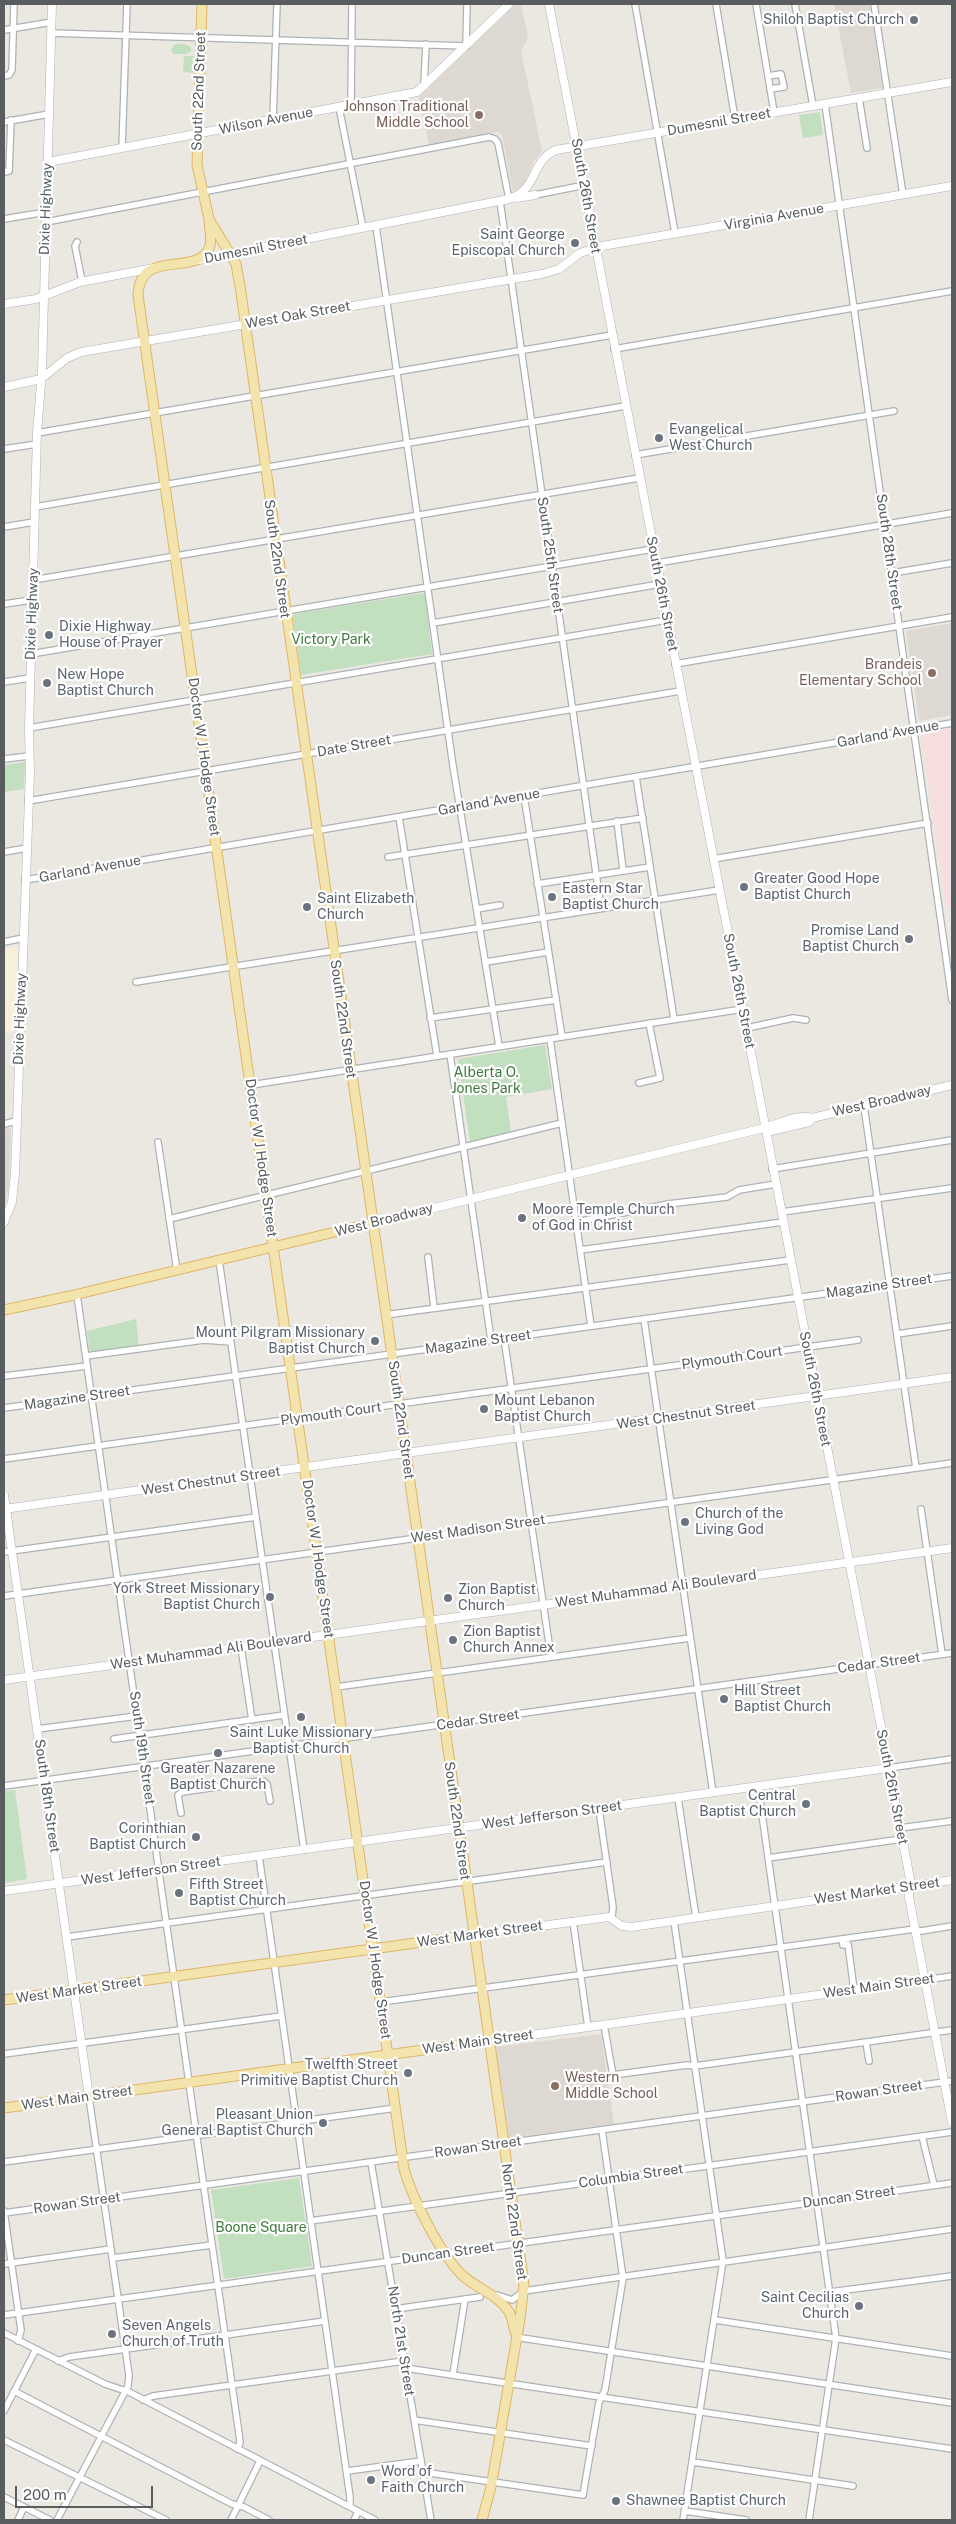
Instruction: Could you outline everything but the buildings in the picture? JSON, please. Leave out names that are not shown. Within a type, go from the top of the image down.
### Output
[{"type":"main road","name":"South 22nd Street","points":[[202,4],[197,165],[209,219],[237,268],[488,2041]]},
{"type":"main road","points":[[199,260],[209,247],[209,219]]},
{"type":"main road","name":"Dumesnil Street","points":[[154,268],[199,260]]},
{"type":"main road","name":"Doctor W J Hodge Street","points":[[154,268],[144,274],[138,285],[144,341],[389,2055]]},
{"type":"main road","name":"West Broadway","points":[[4,1310],[77,1295],[372,1223]]},
{"type":"main road","name":"West Market Street","points":[[4,2000],[473,1934]]},
{"type":"main road","name":"West Main Street","points":[[4,2108],[488,2041]]},
{"type":"main road","name":"North 22nd Street","points":[[482,2520],[492,2482],[524,2291],[488,2041]]},
{"type":"main road","points":[[389,2055],[408,2183],[445,2254],[481,2294],[501,2303],[508,2312],[516,2335]]},
{"type":"street","points":[[4,76],[9,75],[12,70],[14,4]]},
{"type":"street","name":"Dixie Highway","points":[[4,1222],[12,1202],[16,1121],[28,801],[36,444],[41,379],[52,4]]},
{"type":"street","points":[[122,148],[127,4]]},
{"type":"street","points":[[273,119],[276,4]]},
{"type":"street","points":[[351,105],[350,42],[352,4]]},
{"type":"street","points":[[51,33],[466,46],[467,4]]},
{"type":"street","name":"Wilson Avenue","points":[[48,162],[417,92],[509,4]]},
{"type":"street","name":"South 26th Street","points":[[549,4],[910,1879],[909,1887],[915,1929],[948,2081],[952,2122]]},
{"type":"street","points":[[636,4],[675,233]]},
{"type":"street","points":[[716,4],[735,119]]},
{"type":"street","points":[[756,4],[774,112]]},
{"type":"street","points":[[794,4],[812,106]]},
{"type":"street","points":[[874,4],[889,93],[902,195]]},
{"type":"street","points":[[4,30],[52,22]]},
{"type":"street","points":[[424,85],[426,44]]},
{"type":"street","points":[[768,76],[781,74],[784,87],[770,89]]},
{"type":"street","name":"Dumesnil Street","points":[[510,199],[527,190],[541,161],[548,153],[577,146],[952,82]]},
{"type":"street","points":[[859,98],[867,148]]},
{"type":"street","name":"South 28th Street","points":[[825,104],[952,1000]]},
{"type":"street","points":[[339,107],[363,228]]},
{"type":"street","points":[[4,122],[49,114]]},
{"type":"street","points":[[6,171],[11,120]]},
{"type":"street","points":[[46,222],[481,138],[495,139],[510,199]]},
{"type":"street","name":"Dumesnil Street","points":[[199,260],[585,186]]},
{"type":"street","name":"Virginia Avenue","points":[[596,248],[952,186]]},
{"type":"street","name":"South 25th Street","points":[[500,201],[601,908]]},
{"type":"street","points":[[4,219],[46,212]]},
{"type":"street","points":[[376,226],[448,730],[499,1046]]},
{"type":"street","points":[[77,242],[75,246],[82,281]]},
{"type":"street","name":"West Oak Street","points":[[4,387],[41,379],[77,353],[556,270],[577,255],[596,248]]},
{"type":"street","name":"Dumesnil Street","points":[[4,304],[43,296],[82,281],[154,268]]},
{"type":"street","points":[[614,349],[952,291]]},
{"type":"street","points":[[37,433],[612,335]]},
{"type":"street","points":[[35,507],[625,406]]},
{"type":"street","points":[[635,455],[894,411]]},
{"type":"street","points":[[4,449],[36,444]]},
{"type":"street","points":[[33,580],[639,478]]},
{"type":"street","points":[[657,563],[952,512]]},
{"type":"street","points":[[4,527],[34,522]]},
{"type":"street","points":[[31,654],[653,549]]},
{"type":"street","points":[[892,573],[952,563]]},
{"type":"street","points":[[433,623],[660,584]]},
{"type":"street","points":[[4,604],[32,600]]},
{"type":"street","points":[[675,664],[952,617]]},
{"type":"street","points":[[29,728],[667,620]]},
{"type":"street","points":[[4,682],[30,678]]},
{"type":"street","name":"Date Street","points":[[28,801],[680,691]]},
{"type":"street","name":"Garland Avenue","points":[[25,880],[952,723]]},
{"type":"street","points":[[4,760],[29,756]]},
{"type":"street","points":[[636,777],[674,1019]]},
{"type":"street","points":[[524,796],[562,1037]]},
{"type":"street","points":[[399,817],[437,1056]]},
{"type":"street","points":[[388,857],[643,818]]},
{"type":"street","points":[[617,822],[623,870]]},
{"type":"street","points":[[713,859],[928,823]]},
{"type":"street","points":[[4,852],[26,848]]},
{"type":"street","points":[[537,884],[650,867]]},
{"type":"street","points":[[136,982],[719,890]]},
{"type":"street","points":[[478,909],[500,905]]},
{"type":"street","points":[[4,942],[23,938]]},
{"type":"street","points":[[486,962],[548,952]]},
{"type":"street","points":[[430,1018],[556,1000]]},
{"type":"street","points":[[251,1085],[743,1009]]},
{"type":"street","points":[[747,1028],[793,1018],[806,1020]]},
{"type":"street","points":[[639,1083],[660,1078],[649,1023]]},
{"type":"street","points":[[550,1039],[591,1326]]},
{"type":"street","points":[[450,1054],[491,1340]]},
{"type":"street","name":"West Broadway","points":[[372,1223],[765,1128],[770,1131],[809,1122],[812,1118],[952,1085]]},
{"type":"street","points":[[864,1106],[916,1468]]},
{"type":"street","points":[[4,1124],[16,1121]]},
{"type":"street","points":[[169,1219],[562,1123]]},
{"type":"street","points":[[772,1169],[952,1140]]},
{"type":"street","points":[[158,1142],[177,1271]]},
{"type":"street","points":[[576,1222],[668,1204],[727,1197],[739,1190],[776,1184]]},
{"type":"street","points":[[782,1212],[952,1188]]},
{"type":"street","points":[[580,1250],[783,1222]]},
{"type":"street","points":[[428,1257],[434,1308]]},
{"type":"street","points":[[219,1260],[304,1850]]},
{"type":"street","points":[[385,1315],[790,1260]]},
{"type":"street","name":"Magazine Street","points":[[4,1408],[952,1276]]},
{"type":"street","name":"South 19th Street","points":[[77,1295],[232,2385],[240,2443],[237,2449]]},
{"type":"street","points":[[644,1319],[713,1793]]},
{"type":"street","points":[[897,1334],[952,1326]]},
{"type":"street","points":[[504,1338],[551,1657]]},
{"type":"street","points":[[86,1356],[204,1340],[231,1342]]},
{"type":"street","name":"Plymouth Court","points":[[4,1459],[858,1340]]},
{"type":"street","points":[[4,1376],[87,1366]]},
{"type":"street","name":"West Chestnut Street","points":[[5,1509],[952,1377]]},
{"type":"street","name":"West Madison Street","points":[[4,1596],[952,1463]]},
{"type":"street","name":"South 18th Street","points":[[4,1495],[8,1552],[18,1594],[89,2096]]},
{"type":"street","points":[[922,1509],[942,1654]]},
{"type":"street","points":[[8,1552],[256,1517]]},
{"type":"street","name":"West Muhammad Ali Boulevard","points":[[4,1680],[952,1548]]},
{"type":"street","points":[[336,1687],[690,1638]]},
{"type":"street","points":[[242,1647],[252,1720]]},
{"type":"street","name":"Cedar Street","points":[[4,1786],[952,1653]]},
{"type":"street","points":[[114,1739],[284,1715]]},
{"type":"street","points":[[37,1729],[137,1716]]},
{"type":"street","name":"West Jefferson Street","points":[[4,1891],[952,1759]]},
{"type":"street","points":[[181,1813],[178,1795],[182,1792],[252,1782],[263,1781],[267,1784],[270,1801]]},
{"type":"street","points":[[758,1786],[836,2338],[809,2520]]},
{"type":"street","points":[[678,1798],[696,1918]]},
{"type":"street","points":[[599,1809],[613,1907],[612,1917]]},
{"type":"street","points":[[900,1828],[952,1821]]},
{"type":"street","points":[[768,1858],[902,1839]]},
{"type":"street","points":[[259,1856],[350,2507]]},
{"type":"street","points":[[67,1937],[607,1862]]},
{"type":"street","name":"West Market Street","points":[[473,1934],[612,1917],[621,1925],[627,1927],[952,1880]]},
{"type":"street","points":[[573,1921],[588,2027]]},
{"type":"street","points":[[674,1921],[723,2261],[683,2520]]},
{"type":"street","points":[[381,2002],[915,1929],[921,1931],[952,1926]]},
{"type":"street","points":[[842,1939],[843,1945],[848,1944],[854,1990]]},
{"type":"street","name":"West Main Street","points":[[488,2041],[952,1976]]},
{"type":"street","points":[[4,2054],[281,2016]]},
{"type":"street","points":[[604,2025],[612,2074],[687,2065],[695,2066],[952,2030]]},
{"type":"street","points":[[866,2042],[869,2060]]},
{"type":"street","name":"Rowan Street","points":[[4,2213],[948,2081]]},
{"type":"street","points":[[57,2520],[128,2386],[129,2375],[89,2096]]},
{"type":"street","points":[[4,2162],[396,2108]]},
{"type":"street","points":[[423,2472],[582,2496],[598,2402],[605,2390],[623,2278],[602,2130]]},
{"type":"street","name":"Columbia Street","points":[[310,2221],[952,2132]]},
{"type":"street","points":[[922,2136],[934,2185]]},
{"type":"street","name":"North 21st Street","points":[[371,2162],[431,2520]]},
{"type":"street","name":"Duncan Street","points":[[4,2315],[952,2183]]},
{"type":"street","points":[[4,2209],[21,2330],[18,2341]]},
{"type":"street","points":[[395,2309],[466,2299],[481,2294],[512,2300],[524,2291],[952,2229]]},
{"type":"street","points":[[112,2258],[212,2244]]},
{"type":"street","points":[[4,2264],[111,2249]]},
{"type":"street","points":[[830,2292],[952,2276]]},
{"type":"street","points":[[453,2374],[466,2299]]},
{"type":"street","points":[[715,2320],[952,2356]]},
{"type":"street","points":[[58,2361],[68,2357],[125,2348],[324,2321]]},
{"type":"street","points":[[4,2334],[105,2384],[143,2400],[375,2520]]},
{"type":"street","points":[[516,2335],[612,2352],[952,2402]]},
{"type":"street","points":[[4,2410],[36,2349]]},
{"type":"street","points":[[143,2400],[153,2396],[404,2361]]},
{"type":"street","points":[[405,2368],[952,2449]]},
{"type":"street","points":[[14,2392],[269,2520]]},
{"type":"street","points":[[414,2420],[592,2446]]},
{"type":"street","points":[[4,2440],[74,2477],[80,2476],[166,2520]]},
{"type":"street","points":[[231,2520],[260,2461]]},
{"type":"street","points":[[346,2470],[421,2461]]},
{"type":"street","points":[[693,2462],[853,2486]]},
{"type":"street","points":[[4,2497],[50,2520]]},
{"type":"street","points":[[18,2520],[24,2507]]},
{"type":"street","points":[[685,2511],[746,2520]]},
{"type":"street","points":[[354,2520],[358,2512]]},
{"type":"shaded area","name":"Johnson Traditional Middle School","points":[[516,4],[521,4],[528,38],[521,51],[542,151],[534,161],[525,183],[513,192],[502,135],[498,132],[429,145],[419,97]]},
{"type":"shaded area","points":[[834,4],[870,4],[882,88],[851,93]]},
{"type":"shaded area","name":"Brandeis Elementary School","points":[[952,623],[952,715],[919,721],[906,631]]},
{"type":"shaded area","points":[[952,728],[952,907],[946,908],[921,733]]},
{"type":"shaded area","points":[[18,947],[17,1031],[4,1033],[4,949]]},
{"type":"shaded area","points":[[11,1128],[9,1186],[4,1209],[4,1129]]},
{"type":"shaded area","name":"Western Middle School","points":[[601,2034],[614,2124],[509,2138],[495,2047]]},
{"type":"green space","points":[[175,44],[185,44],[191,47],[191,51],[186,54],[173,54],[171,50]]},
{"type":"green space","points":[[184,56],[195,56],[195,73],[183,72]]},
{"type":"green space","points":[[820,112],[823,135],[803,138],[799,115]]},
{"type":"green space","name":"Victory Park","points":[[425,594],[432,654],[301,675],[294,614]]},
{"type":"green space","points":[[25,762],[24,789],[4,792],[4,765]]},
{"type":"green space","name":"Alberta O. Jones Park","points":[[545,1045],[552,1089],[506,1097],[511,1133],[470,1142],[458,1059]]},
{"type":"green space","points":[[136,1319],[139,1347],[90,1354],[87,1331]]},
{"type":"green space","points":[[15,1790],[27,1879],[4,1883],[4,1791]]},
{"type":"green space","name":"Boone Square","points":[[299,2178],[312,2266],[224,2279],[211,2190]]},
{"type":"place","name":"Shiloh Baptist Church","points":[[914,20]]},
{"type":"place","name":"Johnson Traditional Middle School","points":[[479,115]]},
{"type":"place","name":"Saint George Episcopal Church","points":[[575,243]]},
{"type":"place","name":"Evangelical West Church","points":[[659,438]]},
{"type":"place","name":"Dixie Highway House of Prayer","points":[[49,635]]},
{"type":"place","name":"Brandeis Elementary School","points":[[932,673]]},
{"type":"place","name":"New Hope Baptist Church","points":[[47,683]]},
{"type":"place","name":"Greater Good Hope Baptist Church","points":[[744,887]]},
{"type":"place","name":"Eastern Star Baptist Church","points":[[552,897]]},
{"type":"place","name":"Saint Elizabeth Church","points":[[307,907]]},
{"type":"place","name":"Promise Land Baptist Church","points":[[909,939]]},
{"type":"place","name":"Moore Temple Church of God in Christ","points":[[522,1218]]},
{"type":"place","name":"Mount Pilgram Missionary Baptist Church","points":[[375,1341]]},
{"type":"place","name":"Mount Lebanon Baptist Church","points":[[484,1409]]},
{"type":"place","name":"Church of the Living God","points":[[685,1522]]},
{"type":"place","name":"York Street Missionary Baptist Church","points":[[270,1597]]},
{"type":"place","name":"Zion Baptist Church","points":[[448,1598]]},
{"type":"place","name":"Zion Baptist Church Annex","points":[[453,1640]]},
{"type":"place","name":"Hill Street Baptist Church","points":[[724,1699]]},
{"type":"place","name":"Saint Luke Missionary Baptist Church","points":[[301,1717]]},
{"type":"place","name":"Greater Nazarene Baptist Church","points":[[218,1753]]},
{"type":"place","name":"Central Baptist Church","points":[[806,1804]]},
{"type":"place","name":"Corinthian Baptist Church","points":[[196,1837]]},
{"type":"place","name":"Fifth Street Baptist Church","points":[[179,1893]]},
{"type":"place","name":"Twelfth Street Primitive Baptist Church","points":[[408,2073]]},
{"type":"place","name":"Western Middle School","points":[[555,2086]]},
{"type":"place","name":"Pleasant Union General Baptist Church","points":[[323,2123]]},
{"type":"place","name":"Saint Cecilias Church","points":[[859,2306]]},
{"type":"place","name":"Seven Angels Church of Truth","points":[[112,2334]]},
{"type":"place","name":"Word of Faith Church","points":[[371,2480]]},
{"type":"place","name":"Shawnee Baptist Church","points":[[616,2501]]}]
